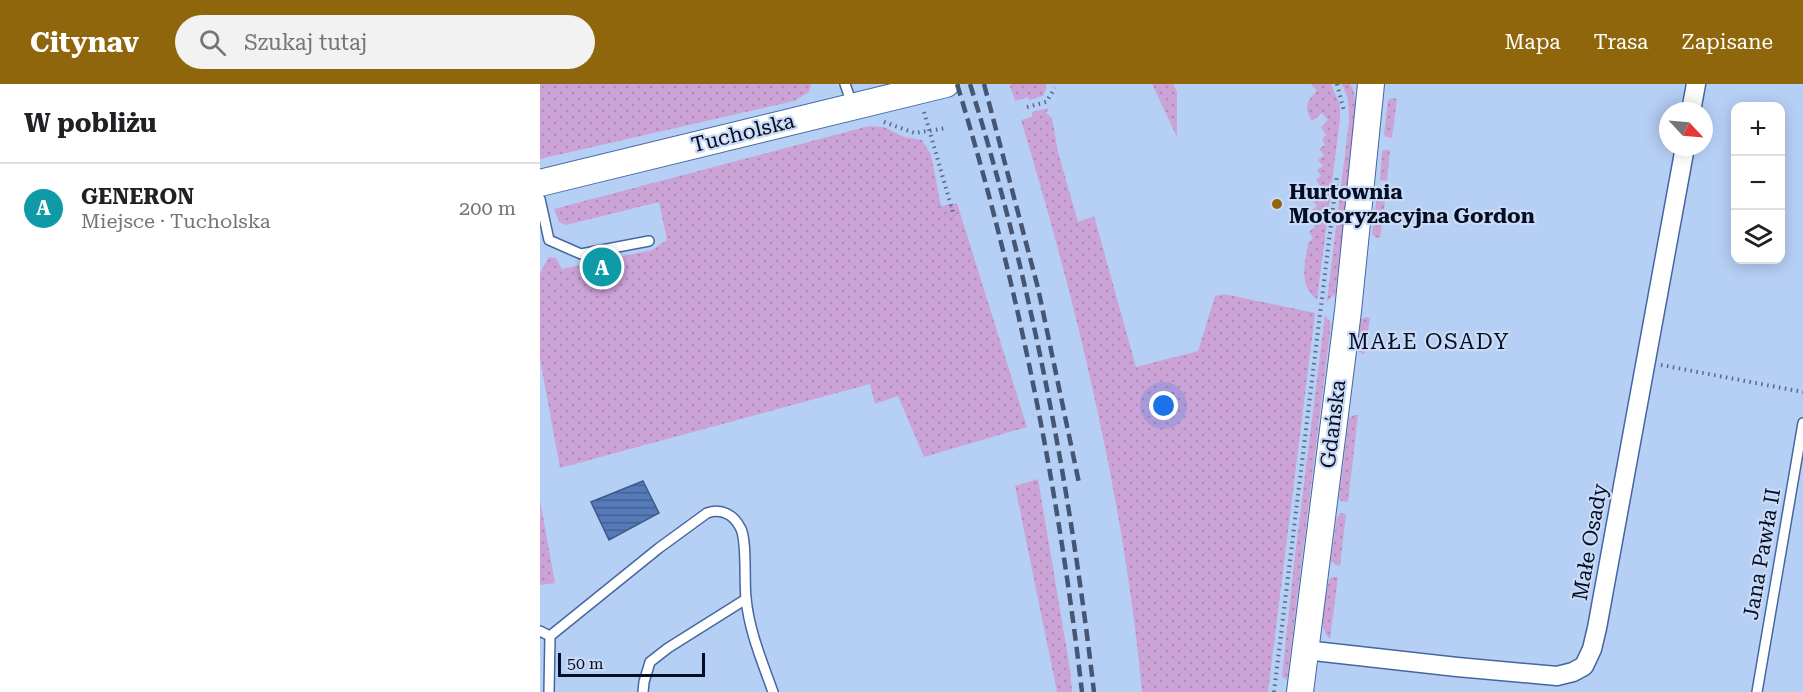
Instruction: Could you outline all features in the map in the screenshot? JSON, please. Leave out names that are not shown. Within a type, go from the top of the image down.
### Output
[{"type":"main road","name":"Tucholska","points":[[540,183],[849,95],[918,91],[946,84]]},
{"type":"main road","name":"Gdańska","points":[[1300,692],[1348,311],[1370,84]]},
{"type":"street","points":[[1693,102],[1696,84]]},
{"type":"street","name":"Małe Osady","points":[[1305,650],[1557,676],[1573,672],[1584,666],[1592,649],[1597,628],[1683,156]]},
{"type":"lane","points":[[540,198],[549,240],[581,254],[649,241]]},
{"type":"lane","name":"Jana Pawła II","points":[[1757,692],[1803,423]]},
{"type":"lane","points":[[550,636],[659,548],[707,513],[716,510],[723,511],[736,521],[742,531],[746,599],[752,633],[773,692]]},
{"type":"lane","points":[[643,692],[650,662],[668,648],[746,599]]},
{"type":"lane","points":[[540,632],[550,636]]},
{"type":"lane","points":[[549,692],[550,636]]},
{"type":"path","points":[[1337,84],[1344,106],[1344,116]]},
{"type":"path","points":[[1028,107],[1046,102],[1055,88]]},
{"type":"path","points":[[918,91],[954,216]]},
{"type":"path","points":[[1275,692],[1338,168]]},
{"type":"path","points":[[1655,364],[1803,392]]},
{"type":"shaded area","points":[[540,84],[811,84],[809,92],[794,101],[540,159]]},
{"type":"shaded area","points":[[1012,84],[1046,84],[1046,89],[1043,96],[1015,101],[1010,86]]},
{"type":"shaded area","points":[[1152,84],[1173,84],[1177,91],[1177,137]]},
{"type":"shaded area","points":[[1311,84],[1331,84],[1340,105],[1317,300],[1307,288],[1304,274],[1308,243],[1313,238],[1309,232],[1315,227],[1311,221],[1317,216],[1312,210],[1317,206],[1313,201],[1319,196],[1314,190],[1320,186],[1316,180],[1321,176],[1317,170],[1323,166],[1318,160],[1324,155],[1319,149],[1325,145],[1322,139],[1326,135],[1321,127],[1328,120],[1322,113],[1312,121],[1309,116],[1307,104],[1317,91]]},
{"type":"shaded area","points":[[1342,84],[1350,84],[1354,92],[1356,125],[1335,294],[1327,301],[1349,121],[1348,99]]},
{"type":"shaded area","points":[[1397,99],[1392,138],[1384,134],[1388,100]]},
{"type":"shaded area","points":[[1049,108],[1046,113],[1052,118],[1058,152],[1078,222],[1094,216],[1136,367],[1198,351],[1215,296],[1224,294],[1315,313],[1268,692],[1142,692],[1123,547],[1096,403],[1061,260],[1021,120],[1032,117],[1032,112]]},
{"type":"shaded area","points":[[869,126],[884,127],[904,137],[922,140],[931,155],[941,206],[957,203],[1027,427],[924,457],[898,396],[875,404],[870,384],[560,468],[540,359],[540,273],[549,257],[556,258],[562,269],[652,250],[667,240],[659,202],[566,225],[559,222],[554,209]]},
{"type":"shaded area","points":[[1390,150],[1387,181],[1380,180],[1382,151]]},
{"type":"shaded area","points":[[1381,193],[1386,194],[1380,238],[1372,234],[1377,196]]},
{"type":"shaded area","points":[[1325,315],[1331,324],[1287,680],[1282,676]]},
{"type":"shaded area","points":[[1370,318],[1363,354],[1357,350],[1361,319]]},
{"type":"shaded area","points":[[1358,415],[1348,502],[1341,501],[1339,498],[1349,418]]},
{"type":"shaded area","points":[[1038,479],[1072,692],[1057,692],[1015,486]]},
{"type":"shaded area","points":[[540,500],[555,583],[540,585]]},
{"type":"shaded area","points":[[1341,513],[1346,514],[1340,566],[1331,561],[1337,517]]},
{"type":"shaded area","points":[[1332,577],[1338,577],[1330,639],[1326,634],[1323,620],[1324,603],[1329,580]]},
{"type":"water","points":[[643,481],[659,513],[609,540],[591,502]]},
{"type":"railway","points":[[957,84],[999,234],[1033,385],[1061,538],[1082,692]]},
{"type":"railway","points":[[970,84],[1012,234],[1046,385],[1073,538],[1094,692]]},
{"type":"railway","points":[[984,84],[1038,288],[1079,483]]},
{"type":"place","name":"Hurtownia Motoryzacyjna Gordon","points":[[1277,204]]},
{"type":"place","name":"GENERON","points":[[602,267]]},
{"type":"district","name":"MAŁE OSADY","points":[[1429,341]]}]
